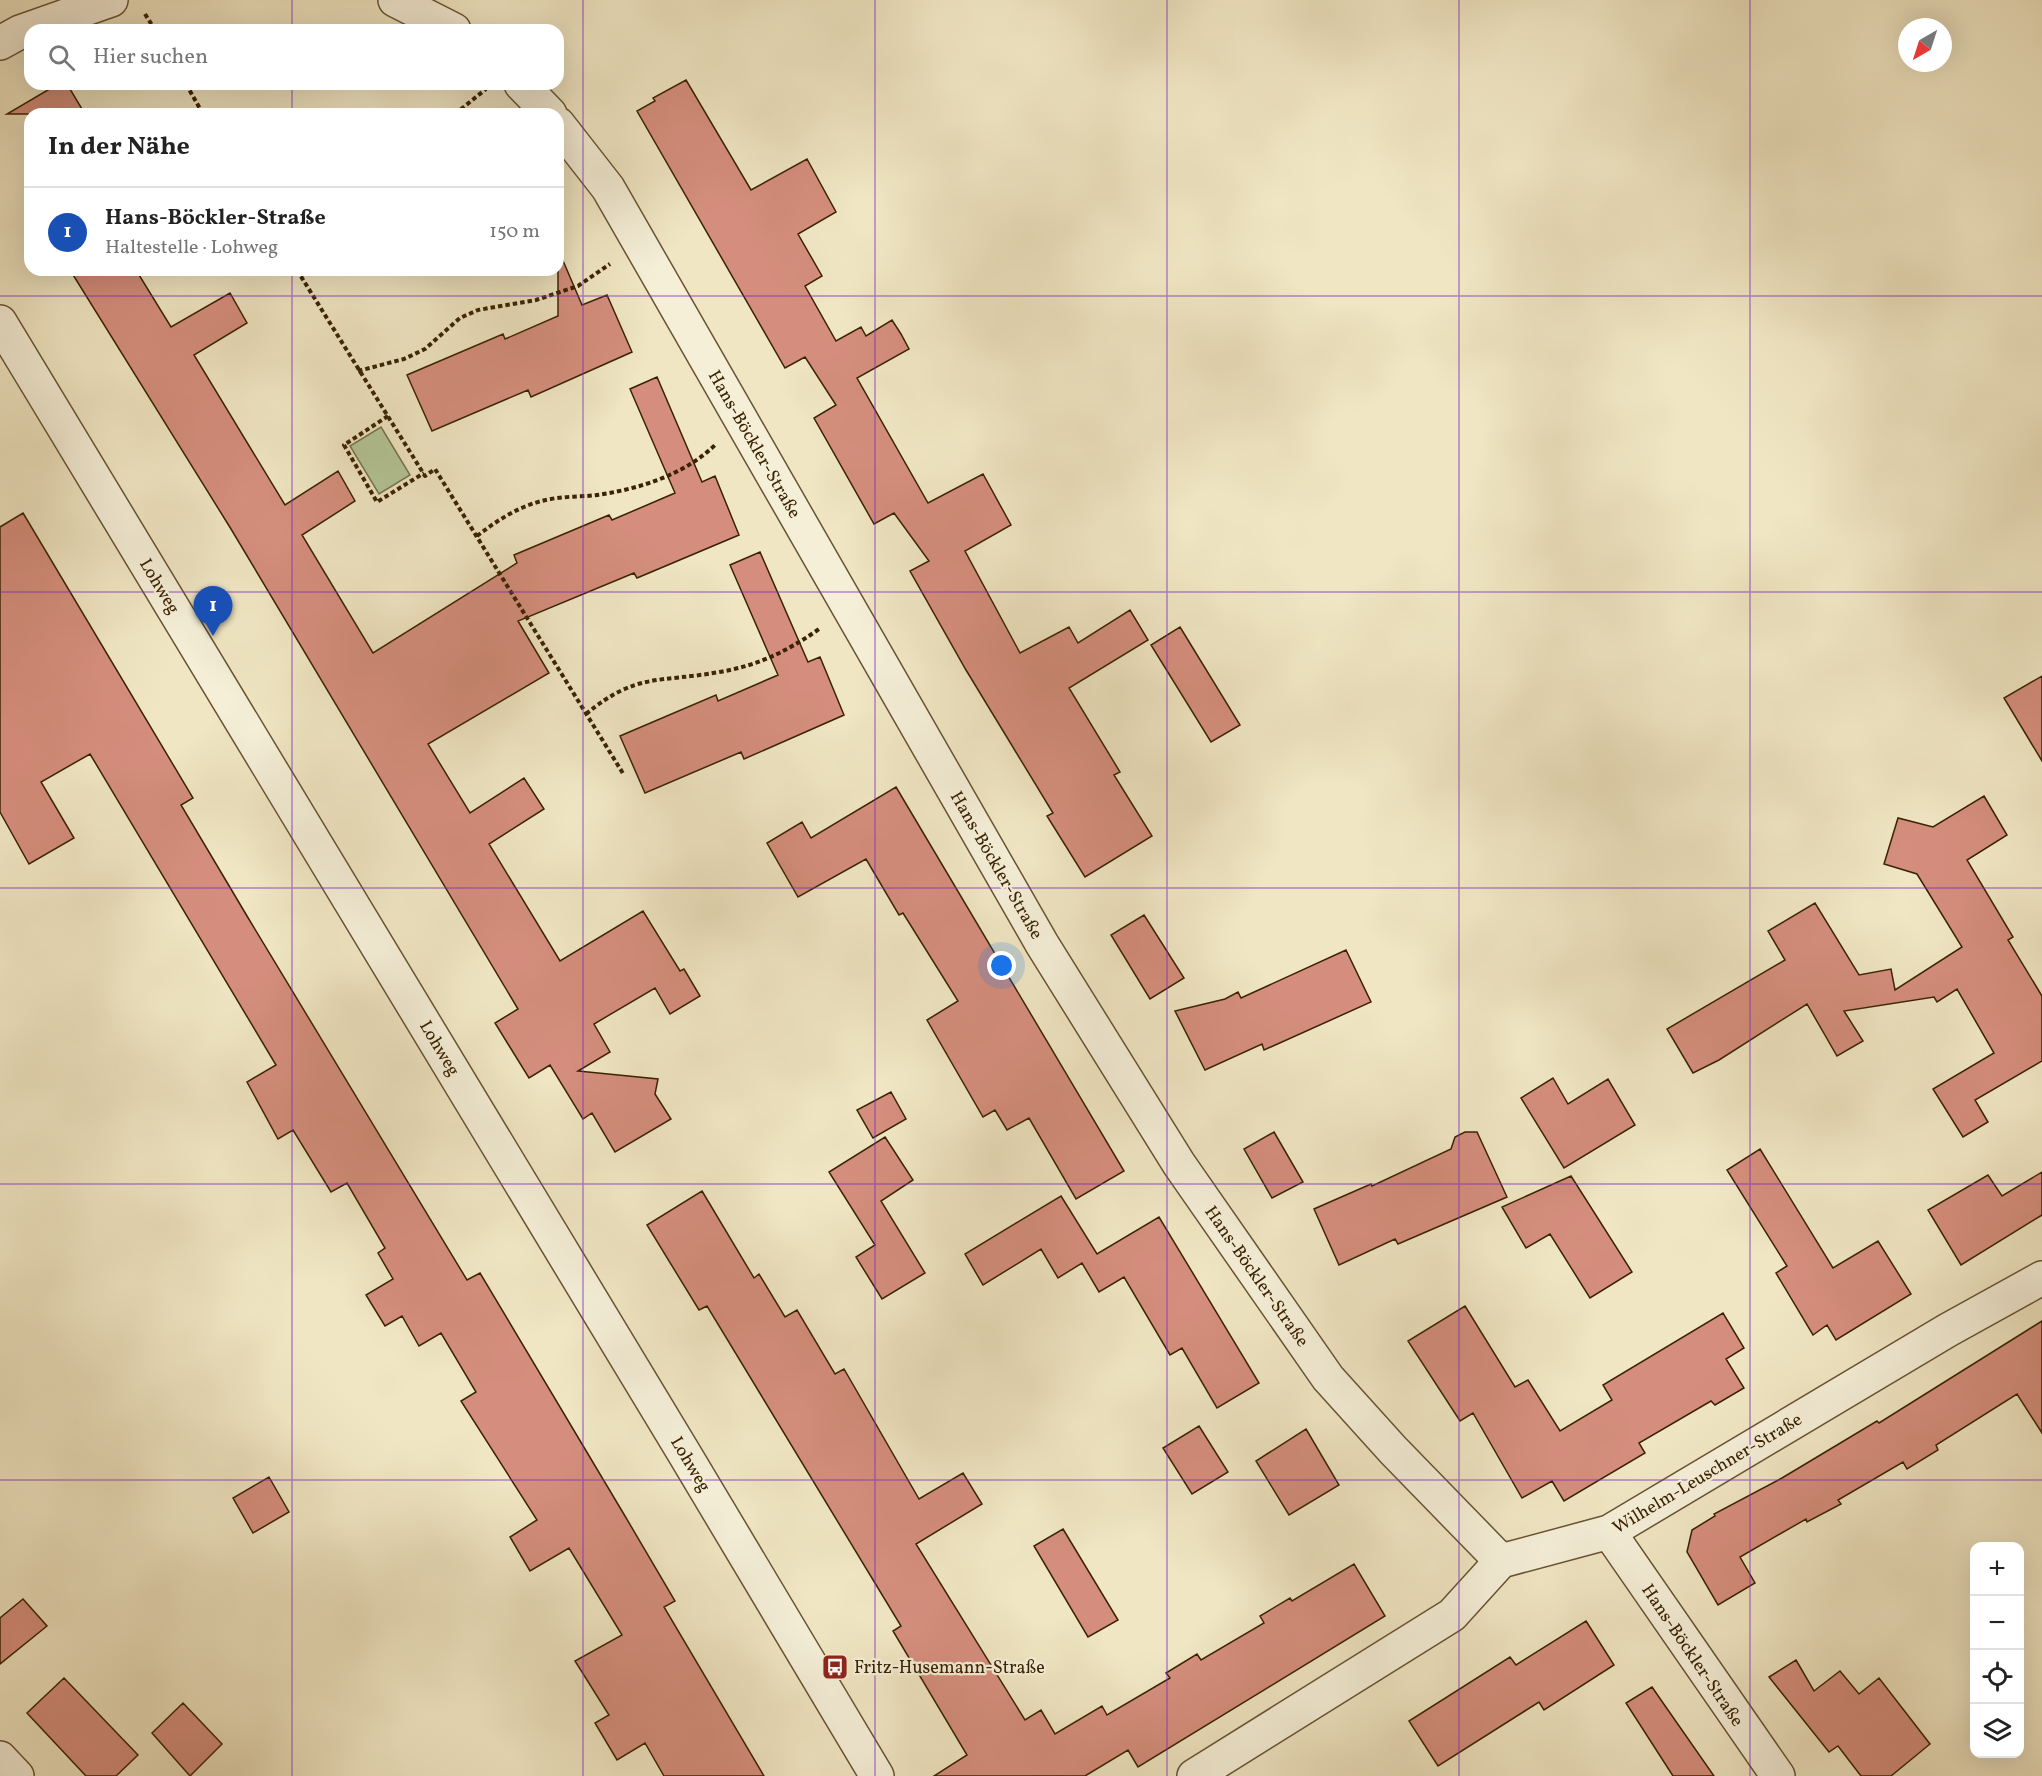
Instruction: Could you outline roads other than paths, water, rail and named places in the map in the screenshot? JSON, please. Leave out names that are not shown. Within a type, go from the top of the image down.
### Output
[{"type":"street","points":[[43,24],[111,0]]},
{"type":"street","points":[[395,0],[442,24]]},
{"type":"street","points":[[0,43],[24,31]]},
{"type":"street","points":[[527,90],[544,108]]},
{"type":"street","name":"Hans-Böckler-Straße","points":[[564,132],[608,188],[1042,944],[1179,1164],[1328,1378],[1393,1450],[1501,1561]]},
{"type":"street","name":"Lohweg","points":[[0,322],[877,1776]]},
{"type":"street","name":"Wilhelm-Leuschner-Straße","points":[[1501,1561],[1609,1532],[1948,1329],[2042,1278]]},
{"type":"street","name":"Hans-Böckler-Straße","points":[[1609,1532],[1778,1776]]},
{"type":"street","points":[[1194,1776],[1452,1615],[1501,1561]]},
{"type":"street","points":[[0,1758],[17,1776]]},
{"type":"place","name":"Hans-Böckler-Straße","points":[[213,636]]},
{"type":"place","name":"Fritz-Husemann-Straße","points":[[835,1667]]}]
